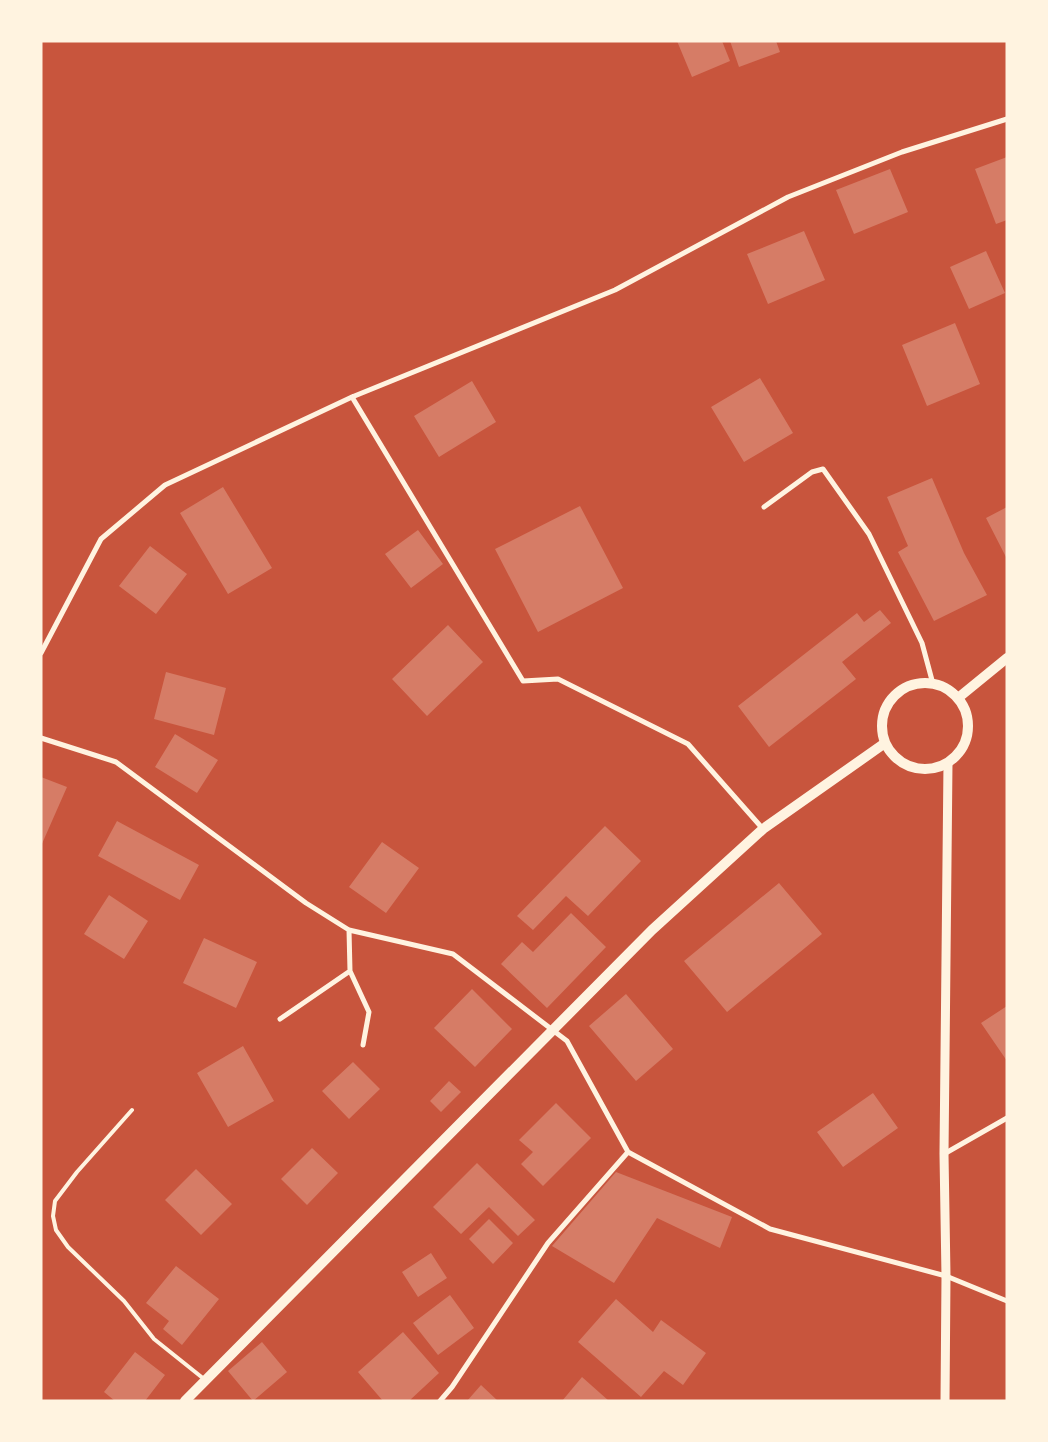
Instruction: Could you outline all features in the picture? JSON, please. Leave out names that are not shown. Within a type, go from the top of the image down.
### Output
[{"type":"main road","points":[[958,698],[1007,658]]},
{"type":"main road","points":[[933,684],[950,691],[958,698],[966,714],[968,736],[956,757],[938,768],[925,770],[912,768],[895,757],[883,735],[883,720],[889,704],[898,693],[913,685],[933,684]]},
{"type":"main road","points":[[185,1401],[652,930],[763,829],[886,743]]},
{"type":"street","points":[[41,652],[101,539],[165,485],[352,397],[615,290],[788,197],[902,152],[1007,119]]},
{"type":"street","points":[[352,397],[523,681],[558,680],[688,744],[763,829]]},
{"type":"street","points":[[764,506],[812,472],[823,469],[869,534],[922,643],[933,684]]},
{"type":"street","points":[[41,738],[116,762],[306,903],[349,930],[453,954],[567,1042],[628,1152],[770,1229],[946,1276],[1007,1301]]},
{"type":"street","points":[[945,1401],[946,1276],[944,1154],[948,763]]},
{"type":"street","points":[[349,930],[350,971],[369,1012],[363,1045]]},
{"type":"street","points":[[280,1019],[350,971]]},
{"type":"street","points":[[944,1154],[1007,1118]]},
{"type":"street","points":[[440,1401],[452,1387],[548,1243],[628,1152]]},
{"type":"lane","points":[[132,1110],[77,1172],[55,1201],[53,1216],[56,1230],[68,1247],[124,1301],[154,1339],[205,1381]]},
{"type":"building","points":[[677,41],[722,41],[730,61],[692,77]]},
{"type":"building","points":[[730,41],[776,41],[780,52],[739,67]]},
{"type":"building","points":[[1007,157],[1007,220],[996,224],[975,169]]},
{"type":"building","points":[[890,169],[908,212],[854,234],[836,190]]},
{"type":"building","points":[[804,231],[825,280],[768,304],[747,254]]},
{"type":"building","points":[[986,251],[1005,293],[969,309],[950,267]]},
{"type":"building","points":[[955,323],[980,384],[927,406],[902,345]]},
{"type":"building","points":[[760,378],[793,433],[744,462],[711,407]]},
{"type":"building","points":[[472,381],[496,422],[439,457],[414,416]]},
{"type":"building","points":[[932,478],[964,553],[987,595],[934,621],[898,552],[908,546],[887,497]]},
{"type":"building","points":[[223,487],[272,568],[228,594],[180,513]]},
{"type":"building","points":[[580,506],[623,588],[538,632],[495,549]]},
{"type":"building","points":[[1007,507],[1007,559],[986,518]]},
{"type":"building","points":[[418,530],[443,564],[411,588],[385,554]]},
{"type":"building","points":[[150,546],[187,574],[156,614],[119,586]]},
{"type":"building","points":[[880,610],[891,623],[842,662],[856,679],[769,747],[738,706],[857,613],[864,622]]},
{"type":"building","points":[[448,625],[483,662],[427,716],[392,679]]},
{"type":"building","points":[[166,672],[226,688],[214,735],[154,719]]},
{"type":"building","points":[[175,734],[218,760],[197,793],[155,767]]},
{"type":"building","points":[[41,777],[67,787],[41,846]]},
{"type":"building","points":[[117,821],[199,865],[180,900],[98,856]]},
{"type":"building","points":[[605,826],[641,861],[588,916],[566,896],[533,930],[517,916]]},
{"type":"building","points":[[382,842],[419,868],[386,913],[349,887]]},
{"type":"building","points":[[779,883],[822,934],[727,1012],[684,961]]},
{"type":"building","points":[[109,895],[148,921],[124,959],[84,934]]},
{"type":"building","points":[[571,913],[606,947],[547,1008],[501,964],[522,942],[533,952]]},
{"type":"building","points":[[204,938],[257,962],[236,1008],[183,983]]},
{"type":"building","points":[[472,989],[512,1029],[475,1067],[434,1028]]},
{"type":"building","points":[[626,994],[673,1049],[636,1081],[589,1026]]},
{"type":"building","points":[[1007,1006],[1007,1061],[981,1023]]},
{"type":"building","points":[[243,1046],[274,1101],[228,1127],[197,1073]]},
{"type":"building","points":[[353,1062],[380,1089],[349,1119],[322,1091]]},
{"type":"building","points":[[449,1081],[461,1092],[441,1112],[430,1101]]},
{"type":"building","points":[[873,1093],[898,1128],[843,1167],[817,1132]]},
{"type":"building","points":[[556,1103],[591,1138],[543,1186],[521,1164],[533,1152],[519,1140]]},
{"type":"building","points":[[312,1148],[338,1173],[307,1205],[281,1179]]},
{"type":"building","points":[[477,1163],[535,1220],[518,1236],[489,1207],[461,1234],[433,1207]]},
{"type":"building","points":[[196,1169],[232,1204],[201,1235],[165,1200]]},
{"type":"building","points":[[616,1172],[732,1217],[720,1248],[657,1218],[614,1283],[552,1246]]},
{"type":"building","points":[[489,1219],[513,1243],[493,1264],[469,1239]]},
{"type":"building","points":[[431,1253],[447,1278],[418,1297],[402,1272]]},
{"type":"building","points":[[176,1266],[219,1299],[182,1345],[163,1329],[169,1321],[146,1303]]},
{"type":"building","points":[[450,1295],[474,1328],[438,1355],[413,1323]]},
{"type":"building","points":[[616,1299],[653,1332],[661,1320],[706,1353],[683,1385],[664,1371],[641,1397],[578,1342]]},
{"type":"building","points":[[403,1332],[439,1373],[409,1401],[383,1401],[358,1372]]},
{"type":"building","points":[[262,1342],[287,1372],[253,1401],[228,1371]]},
{"type":"building","points":[[135,1352],[165,1375],[145,1401],[115,1401],[104,1392]]},
{"type":"building","points":[[582,1377],[609,1401],[562,1401]]},
{"type":"building","points":[[481,1385],[498,1401],[467,1401]]}]
